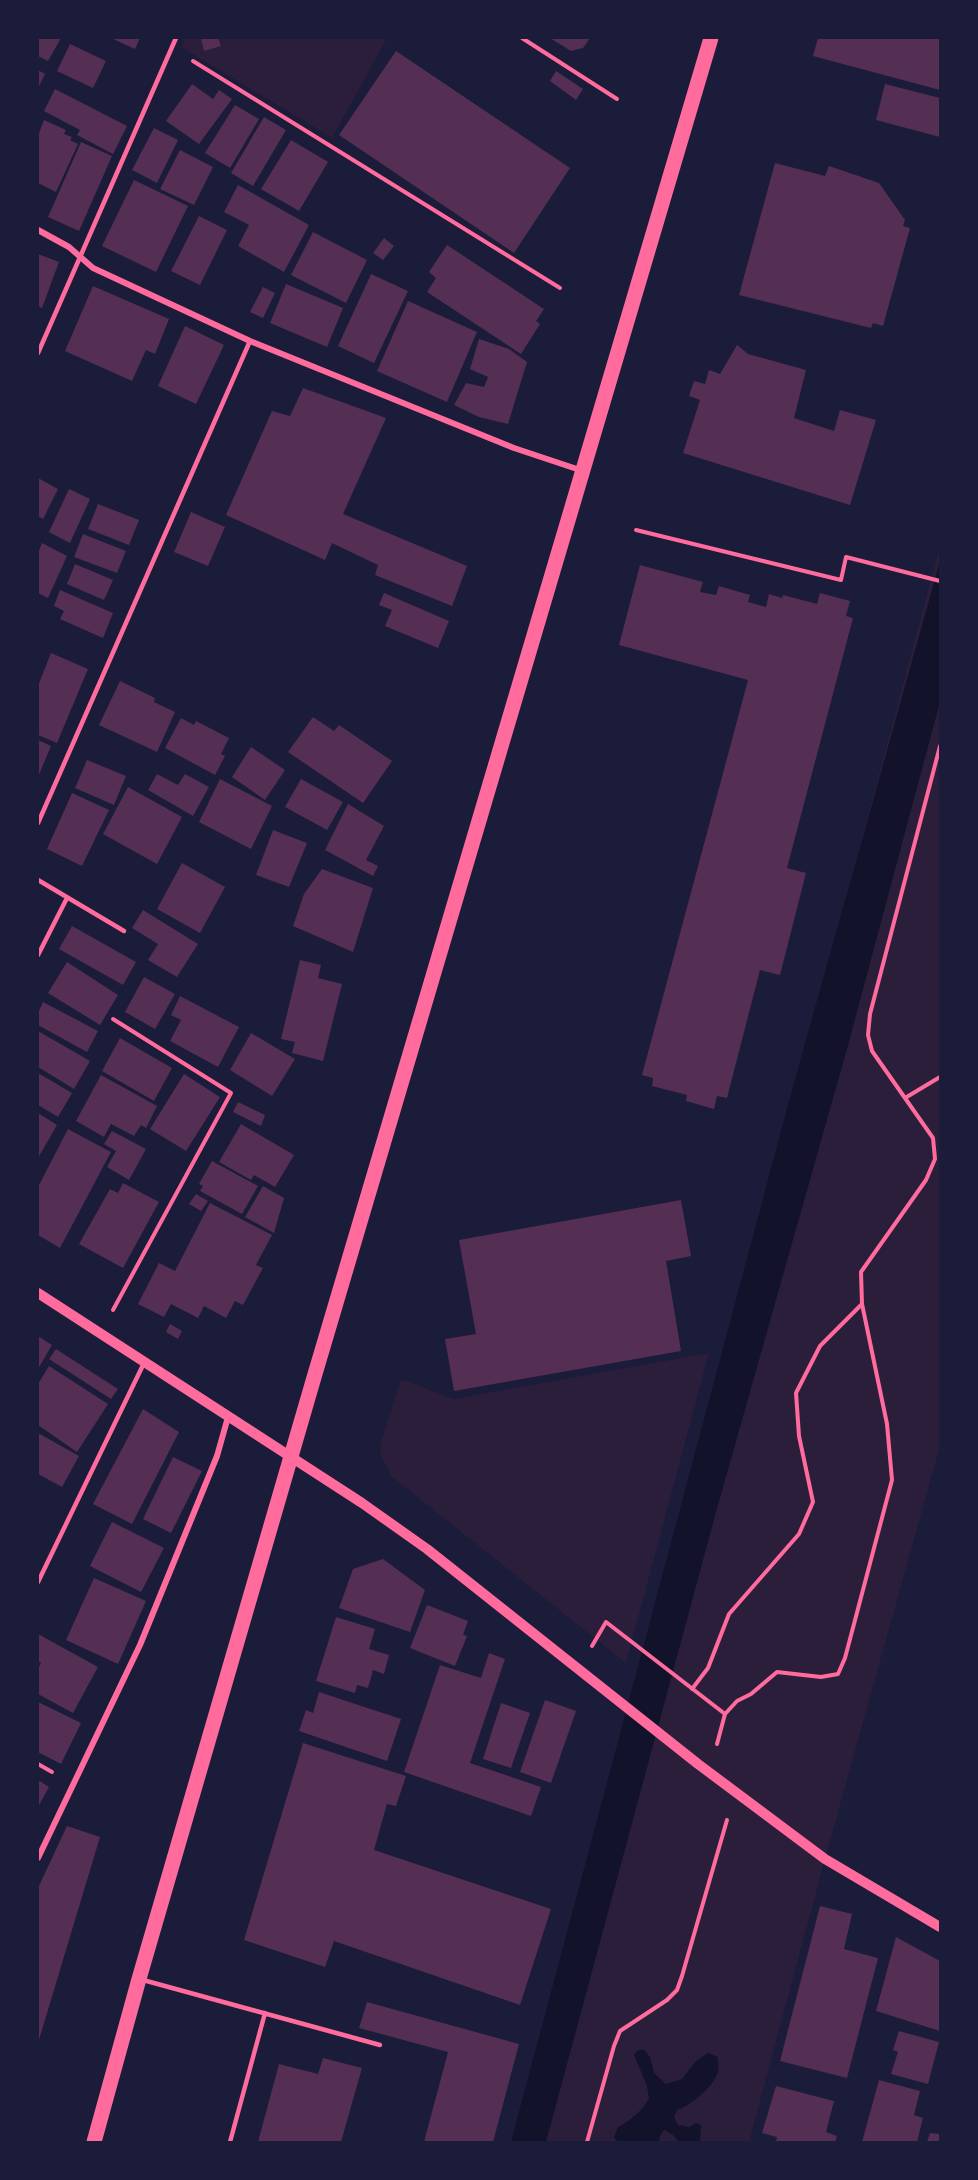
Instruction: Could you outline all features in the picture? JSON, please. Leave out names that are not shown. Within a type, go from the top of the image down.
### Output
[{"type":"main road","points":[[94,2142],[139,1979],[291,1458],[711,38]]},
{"type":"street","points":[[38,230],[69,247],[93,268],[250,341],[514,448],[583,471]]},
{"type":"street","points":[[38,1293],[362,1503],[427,1549],[698,1764],[825,1859],[940,1927]]},
{"type":"street","points":[[38,1858],[140,1645],[217,1456],[228,1417]]},
{"type":"lane","points":[[38,353],[176,38]]},
{"type":"lane","points":[[38,823],[250,341]]},
{"type":"lane","points":[[38,880],[124,931]]},
{"type":"lane","points":[[38,955],[68,898]]},
{"type":"lane","points":[[38,1582],[144,1363]]},
{"type":"lane","points":[[139,1979],[380,2045]]},
{"type":"lane","points":[[230,2142],[265,2013]]},
{"type":"path","points":[[522,38],[617,99]]},
{"type":"path","points":[[172,48],[560,288]]},
{"type":"path","points":[[636,530],[841,580],[846,557],[940,580]]},
{"type":"path","points":[[716,1744],[726,1714],[737,1701],[751,1694],[777,1672],[821,1677],[838,1674],[845,1658],[892,1480],[887,1424],[862,1304],[861,1272],[926,1180],[935,1159],[933,1138],[872,1051],[868,1035],[870,1014],[940,746]]},
{"type":"path","points":[[99,1334],[231,1093],[113,1019]]},
{"type":"path","points":[[905,1098],[940,1077]]},
{"type":"path","points":[[692,1689],[708,1668],[729,1614],[799,1534],[813,1502],[799,1436],[796,1393],[820,1346],[862,1304]]},
{"type":"path","points":[[590,1649],[606,1622],[726,1714]]},
{"type":"path","points":[[587,2142],[620,2031],[667,2000],[677,1990],[729,1814]]},
{"type":"shaded area","points":[[185,38],[387,38],[332,138],[181,47]]},
{"type":"shaded area","points":[[940,546],[940,1446],[749,2142],[513,2142]]},
{"type":"shaded area","points":[[940,561],[940,702],[847,1049],[716,1512],[546,2142],[511,2142],[792,1090]]},
{"type":"shaded area","points":[[709,1353],[626,1663],[392,1477],[380,1454],[381,1442],[401,1379],[454,1399]]},
{"type":"shaded area","points":[[638,2050],[644,2050],[650,2057],[654,2073],[666,2084],[682,2079],[696,2061],[708,2053],[718,2057],[718,2072],[712,2084],[695,2100],[677,2110],[674,2117],[678,2125],[689,2127],[696,2123],[701,2125],[700,2142],[679,2142],[664,2130],[659,2138],[660,2142],[618,2142],[614,2137],[618,2127],[635,2115],[649,2099],[647,2086],[634,2055]]},
{"type":"building","points":[[38,38],[61,38],[48,61],[38,56]]},
{"type":"building","points":[[111,38],[140,38],[135,49]]},
{"type":"building","points":[[201,38],[218,38],[221,46],[204,51]]},
{"type":"building","points":[[550,38],[590,38],[583,48],[571,51]]},
{"type":"building","points":[[818,38],[940,38],[940,90],[813,56]]},
{"type":"building","points":[[70,44],[106,61],[93,88],[57,71]]},
{"type":"building","points":[[396,51],[570,168],[514,253],[339,135]]},
{"type":"building","points":[[38,70],[45,74],[38,88]]},
{"type":"building","points":[[556,71],[583,89],[576,100],[550,81]]},
{"type":"building","points":[[192,84],[213,99],[219,90],[232,99],[199,144],[166,121]]},
{"type":"building","points":[[885,84],[940,98],[940,137],[876,120]]},
{"type":"building","points":[[55,89],[127,126],[113,154],[77,135],[80,130],[44,111]]},
{"type":"building","points":[[235,105],[259,119],[230,168],[205,153]]},
{"type":"building","points":[[264,117],[286,130],[253,186],[231,173]]},
{"type":"building","points":[[44,120],[66,130],[64,134],[72,137],[70,140],[78,144],[56,192],[38,183],[38,136]]},
{"type":"building","points":[[154,128],[178,140],[157,183],[132,170]]},
{"type":"building","points":[[291,140],[328,162],[299,211],[261,189]]},
{"type":"building","points":[[81,142],[112,156],[79,231],[48,217]]},
{"type":"building","points":[[180,150],[213,167],[194,205],[160,189]]},
{"type":"building","points":[[775,163],[825,176],[829,166],[879,183],[905,220],[903,226],[910,228],[883,326],[873,323],[871,328],[739,295]]},
{"type":"building","points":[[134,180],[188,206],[156,272],[102,246]]},
{"type":"building","points":[[238,185],[309,225],[284,272],[238,246],[249,225],[224,212]]},
{"type":"building","points":[[199,216],[227,230],[200,285],[171,271]]},
{"type":"building","points":[[313,232],[367,260],[346,303],[291,275]]},
{"type":"building","points":[[384,238],[394,246],[383,260],[373,253]]},
{"type":"building","points":[[447,245],[544,309],[536,321],[540,324],[521,354],[427,292],[436,278],[429,272]]},
{"type":"building","points":[[38,254],[59,262],[42,308],[38,306]]},
{"type":"building","points":[[371,274],[408,291],[374,363],[338,346]]},
{"type":"building","points":[[286,284],[343,308],[327,347],[270,323]]},
{"type":"building","points":[[93,286],[169,319],[155,354],[146,350],[132,381],[65,351]]},
{"type":"building","points":[[263,287],[275,293],[263,318],[250,312]]},
{"type":"building","points":[[408,301],[477,332],[447,402],[377,371]]},
{"type":"building","points":[[185,326],[224,345],[196,404],[158,386]]},
{"type":"building","points":[[479,339],[509,349],[527,362],[508,424],[479,417],[454,405],[466,383],[484,387],[488,377],[470,369]]},
{"type":"building","points":[[737,345],[748,354],[806,370],[794,418],[834,431],[840,410],[876,420],[850,505],[683,453],[700,400],[689,396],[694,381],[705,384],[709,370],[720,374]]},
{"type":"building","points":[[303,388],[386,418],[343,514],[467,566],[452,606],[375,575],[378,565],[332,543],[325,560],[226,515],[272,411],[290,416]]},
{"type":"building","points":[[38,478],[58,489],[43,519],[38,516]]},
{"type":"building","points":[[69,489],[90,499],[70,543],[49,532]]},
{"type":"building","points":[[98,504],[139,520],[129,545],[88,529]]},
{"type":"building","points":[[191,512],[225,527],[208,566],[174,552]]},
{"type":"building","points":[[83,534],[126,551],[117,573],[74,557]]},
{"type":"building","points":[[42,543],[67,556],[48,598],[38,593],[38,553]]},
{"type":"building","points":[[75,564],[113,580],[104,600],[67,584]]},
{"type":"building","points":[[640,565],[703,582],[700,592],[716,595],[719,586],[750,595],[748,602],[766,607],[769,594],[782,598],[783,595],[817,604],[820,593],[850,601],[846,616],[853,618],[787,868],[806,873],[780,975],[760,970],[727,1098],[717,1096],[714,1109],[686,1101],[687,1095],[652,1086],[653,1078],[642,1075],[748,680],[619,645]]},
{"type":"building","points":[[60,590],[113,613],[103,638],[60,619],[64,611],[54,606]]},
{"type":"building","points":[[384,593],[449,621],[438,648],[385,626],[392,610],[379,605]]},
{"type":"building","points":[[51,653],[88,669],[57,743],[38,735],[38,686]]},
{"type":"building","points":[[120,681],[155,698],[154,702],[175,712],[157,752],[99,725]]},
{"type":"building","points":[[313,717],[334,731],[339,725],[392,761],[363,803],[288,752]]},
{"type":"building","points":[[181,718],[194,725],[196,721],[229,738],[221,754],[225,756],[215,775],[165,748]]},
{"type":"building","points":[[38,740],[51,746],[38,777]]},
{"type":"building","points":[[251,747],[285,770],[265,800],[232,777]]},
{"type":"building","points":[[87,760],[126,776],[114,805],[75,788]]},
{"type":"building","points":[[157,774],[178,785],[185,774],[209,787],[193,816],[148,790]]},
{"type":"building","points":[[220,779],[272,806],[251,849],[199,822]]},
{"type":"building","points":[[301,779],[343,802],[327,830],[285,807]]},
{"type":"building","points":[[128,787],[182,817],[157,864],[103,834]]},
{"type":"building","points":[[72,793],[109,810],[82,866],[47,849]]},
{"type":"building","points":[[348,804],[384,826],[366,860],[378,866],[373,876],[325,850]]},
{"type":"building","points":[[273,830],[307,843],[289,887],[256,875]]},
{"type":"building","points":[[182,863],[225,887],[200,933],[157,909]]},
{"type":"building","points":[[322,869],[373,888],[353,952],[293,926],[304,894]]},
{"type":"building","points":[[143,910],[198,944],[177,977],[148,960],[158,944],[132,928]]},
{"type":"building","points":[[72,926],[136,962],[123,985],[59,949]]},
{"type":"building","points":[[300,960],[321,965],[318,978],[342,984],[323,1061],[292,1053],[295,1042],[281,1039]]},
{"type":"building","points":[[67,962],[118,995],[100,1025],[48,993]]},
{"type":"building","points":[[144,977],[175,994],[155,1029],[125,1012]]},
{"type":"building","points":[[180,996],[239,1027],[218,1067],[170,1041],[181,1020],[171,1015]]},
{"type":"building","points":[[43,1002],[98,1031],[87,1052],[38,1025],[38,1013]]},
{"type":"building","points":[[38,1031],[90,1061],[74,1089],[38,1067]]},
{"type":"building","points":[[251,1033],[295,1059],[272,1096],[230,1070]]},
{"type":"building","points":[[120,1038],[172,1068],[154,1101],[102,1071]]},
{"type":"building","points":[[38,1073],[72,1093],[58,1117],[38,1105]]},
{"type":"building","points":[[184,1074],[220,1097],[186,1151],[150,1129]]},
{"type":"building","points":[[101,1075],[157,1106],[146,1128],[141,1125],[134,1136],[111,1124],[104,1137],[76,1121]]},
{"type":"building","points":[[238,1102],[265,1115],[261,1126],[233,1112]]},
{"type":"building","points":[[38,1113],[57,1125],[38,1158]]},
{"type":"building","points":[[241,1124],[294,1155],[275,1187],[254,1175],[251,1180],[219,1162]]},
{"type":"building","points":[[68,1129],[111,1152],[60,1248],[38,1235],[38,1187]]},
{"type":"building","points":[[112,1131],[146,1149],[129,1180],[107,1167],[116,1151],[104,1144]]},
{"type":"building","points":[[212,1161],[258,1186],[242,1214],[200,1191],[203,1186],[199,1184]]},
{"type":"building","points":[[123,1183],[159,1202],[123,1268],[79,1244],[110,1189],[118,1193]]},
{"type":"building","points":[[263,1186],[284,1198],[274,1233],[245,1217]]},
{"type":"building","points":[[196,1194],[208,1201],[201,1211],[189,1204]]},
{"type":"building","points":[[681,1200],[691,1256],[666,1261],[681,1351],[454,1391],[445,1339],[476,1334],[459,1240]]},
{"type":"building","points":[[210,1203],[272,1235],[256,1265],[263,1268],[243,1305],[235,1301],[226,1318],[204,1306],[198,1318],[171,1304],[164,1317],[138,1304],[159,1263],[175,1271]]},
{"type":"building","points":[[170,1324],[182,1331],[178,1339],[166,1332]]},
{"type":"building","points":[[38,1336],[52,1345],[38,1369]]},
{"type":"building","points":[[56,1349],[118,1389],[111,1399],[49,1359]]},
{"type":"building","points":[[49,1366],[108,1404],[77,1452],[38,1425],[38,1384]]},
{"type":"building","points":[[143,1409],[179,1432],[132,1524],[93,1504]]},
{"type":"building","points":[[38,1433],[79,1456],[62,1487],[38,1474]]},
{"type":"building","points":[[173,1457],[202,1471],[171,1533],[143,1519]]},
{"type":"building","points":[[112,1522],[164,1548],[141,1592],[90,1566]]},
{"type":"building","points":[[383,1559],[425,1590],[410,1632],[339,1608],[353,1569]]},
{"type":"building","points":[[94,1578],[146,1601],[118,1664],[66,1640]]},
{"type":"building","points":[[427,1605],[468,1621],[463,1635],[467,1636],[455,1666],[410,1648]]},
{"type":"building","points":[[336,1617],[375,1629],[369,1649],[389,1655],[384,1674],[373,1670],[368,1688],[357,1685],[355,1693],[316,1681]]},
{"type":"building","points":[[38,1634],[98,1667],[73,1713],[38,1694],[38,1669],[41,1663],[38,1661]]},
{"type":"building","points":[[489,1653],[505,1659],[470,1763],[541,1787],[531,1816],[404,1772],[440,1665],[481,1678]]},
{"type":"building","points":[[319,1692],[401,1719],[387,1761],[299,1731],[306,1710],[313,1713]]},
{"type":"building","points":[[545,1700],[576,1711],[551,1783],[520,1772]]},
{"type":"building","points":[[38,1702],[81,1723],[61,1764],[38,1752]]},
{"type":"building","points":[[501,1703],[530,1713],[511,1768],[483,1759]]},
{"type":"building","points":[[303,1743],[406,1776],[396,1806],[387,1804],[374,1850],[551,1909],[520,2005],[334,1941],[325,1967],[244,1940]]},
{"type":"building","points":[[38,1780],[49,1787],[38,1807]]},
{"type":"building","points":[[67,1826],[100,1837],[38,2043],[38,1888]]},
{"type":"building","points":[[820,1906],[852,1914],[844,1949],[878,1958],[847,2078],[780,2061]]},
{"type":"building","points":[[896,1937],[940,1961],[940,2031],[876,2011]]},
{"type":"building","points":[[367,2002],[519,2044],[493,2142],[424,2142],[448,2052],[359,2028]]},
{"type":"building","points":[[899,2031],[939,2042],[928,2084],[891,2074],[898,2052],[893,2050]]},
{"type":"building","points":[[323,2058],[362,2068],[341,2142],[258,2142],[279,2064],[318,2074]]},
{"type":"building","points":[[879,2080],[920,2091],[914,2115],[923,2118],[917,2142],[862,2142]]},
{"type":"building","points":[[776,2086],[834,2101],[826,2132],[837,2136],[835,2142],[776,2142],[777,2137],[762,2133]]},
{"type":"building","points":[[930,2133],[940,2134],[940,2142],[927,2142]]}]
